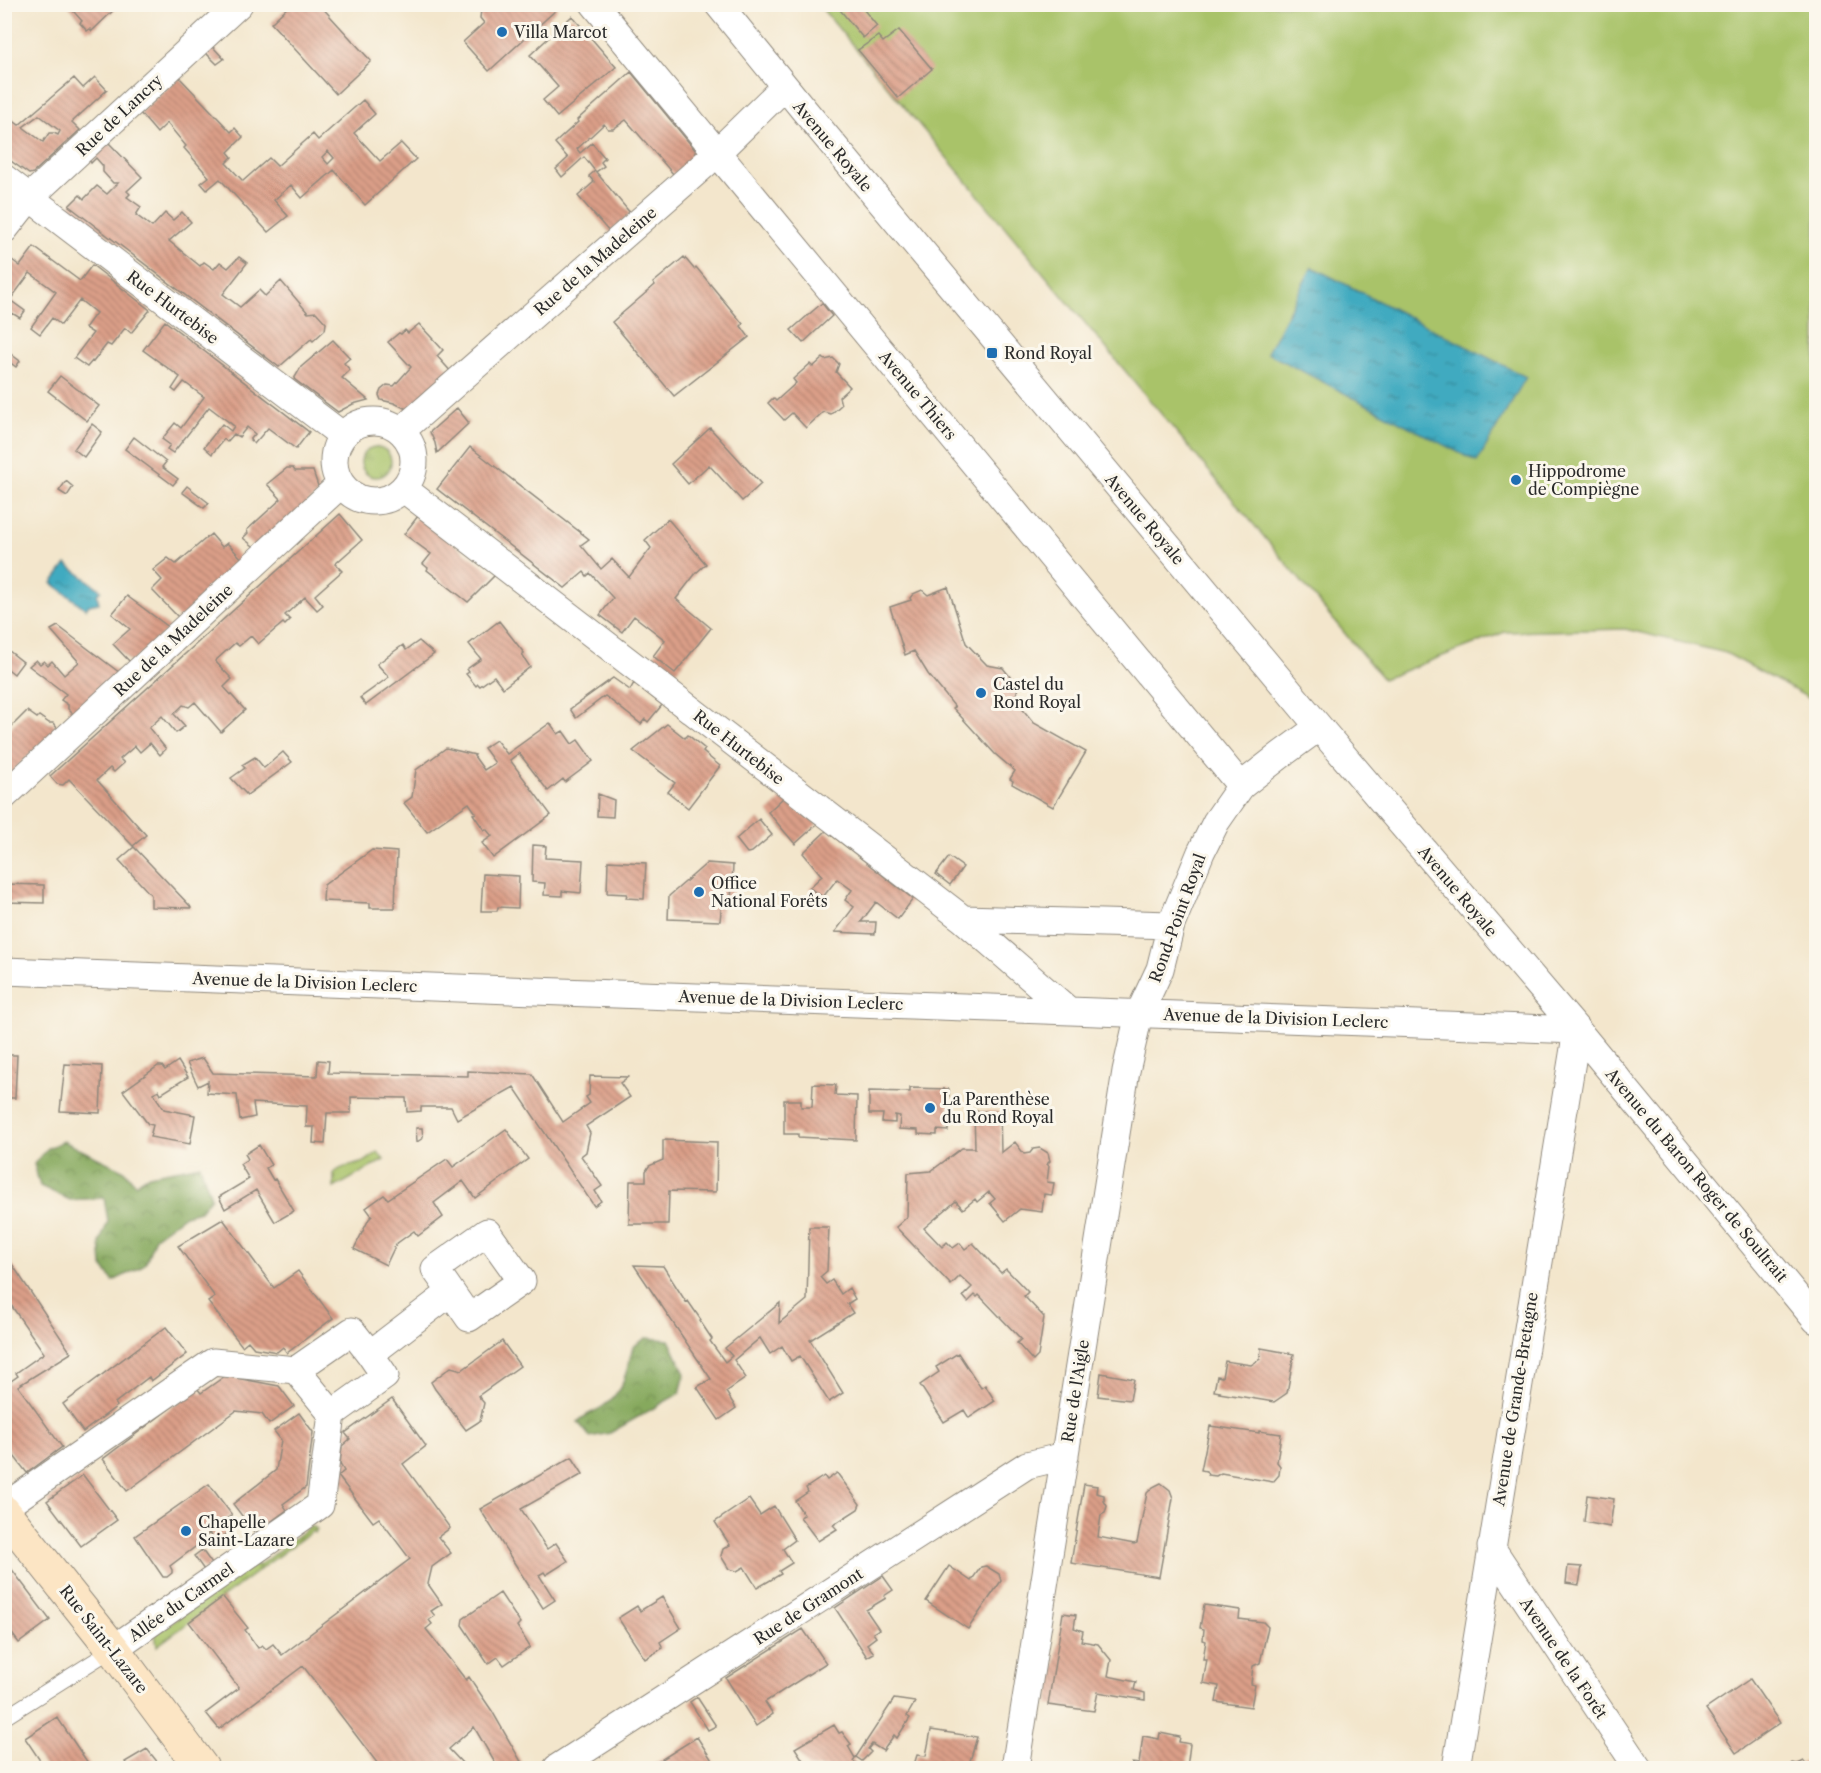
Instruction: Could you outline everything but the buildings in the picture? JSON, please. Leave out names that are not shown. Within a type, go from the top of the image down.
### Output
[{"type":"main road","name":"Rue Saint-Lazare","points":[[4,1512],[113,1648],[202,1768]]},
{"type":"street","name":"Rue de Lancry","points":[[4,230],[30,197],[239,4]]},
{"type":"street","name":"Avenue Thiers","points":[[594,4],[1241,786]]},
{"type":"street","name":"Avenue Royale","points":[[718,4],[784,87],[1319,727],[1577,1030]]},
{"type":"street","name":"Rue de la Madeleine","points":[[402,431],[752,120],[784,87]]},
{"type":"street","name":"Rue Hurtebise","points":[[4,177],[342,435]]},
{"type":"street","points":[[378,420],[390,423],[402,431],[410,440],[414,453],[411,478],[404,489],[383,500],[371,501],[360,499],[349,493],[335,472],[333,459],[342,435],[364,421],[378,420]]},
{"type":"street","name":"Rue de la Madeleine","points":[[4,796],[341,484]]},
{"type":"street","name":"Rue Hurtebise","points":[[404,489],[963,920],[1069,1011]]},
{"type":"street","name":"Rond-Point Royal","points":[[1140,1014],[1160,969],[1171,925],[1210,832],[1241,786],[1319,727]]},
{"type":"street","points":[[963,920],[1171,925]]},
{"type":"street","name":"Avenue de la Division Leclerc","points":[[4,971],[1577,1030]]},
{"type":"street","name":"Rue de l'Aigle","points":[[1015,1768],[1126,1071],[1140,1014]]},
{"type":"street","name":"Avenue du Baron Roger de Soultrait","points":[[1577,1030],[1816,1320]]},
{"type":"street","name":"Avenue de Grande-Bretagne","points":[[1456,1768],[1577,1030]]},
{"type":"street","points":[[370,1354],[451,1292]]},
{"type":"street","points":[[4,1507],[213,1362],[296,1370],[352,1331],[385,1376],[332,1414],[296,1370]]},
{"type":"street","name":"Allée du Carmel","points":[[113,1648],[320,1505],[332,1414]]},
{"type":"street","name":"Rue de Gramont","points":[[557,1768],[1027,1465],[1065,1456]]},
{"type":"street","name":"Avenue de la Forêt","points":[[1491,1547],[1638,1768]]},
{"type":"lane","points":[[4,1718],[113,1648]]},
{"type":"green space","name":"Hippodrome de Compiègne","points":[[819,5],[1816,5],[1816,702],[1726,653],[1625,629],[1505,632],[1383,679]]},
{"type":"green space","points":[[376,447],[387,451],[391,462],[387,473],[376,477],[365,473],[361,462],[365,451]]},
{"type":"green space","points":[[63,1141],[125,1171],[135,1184],[149,1175],[200,1165],[211,1197],[200,1211],[185,1215],[155,1237],[146,1262],[140,1268],[113,1281],[102,1265],[100,1242],[108,1221],[104,1198],[70,1200],[40,1186],[34,1164],[48,1148]]},
{"type":"green space","points":[[378,1152],[384,1160],[334,1188],[334,1173],[337,1170],[368,1160]]},
{"type":"green space","points":[[646,1338],[669,1340],[685,1374],[680,1393],[610,1433],[590,1437],[578,1422],[602,1407],[615,1395],[624,1380],[633,1347]]},
{"type":"green space","points":[[309,1527],[317,1530],[314,1533],[312,1531],[157,1646],[155,1634],[256,1563],[258,1566]]},
{"type":"water","points":[[1312,267],[1526,377],[1477,462],[1267,353]]},
{"type":"water","points":[[66,564],[101,590],[97,595],[99,603],[89,605],[86,609],[52,583]]},
{"type":"place","name":"Villa Marcot","points":[[502,32]]},
{"type":"place","name":"Rond Royal","points":[[992,353]]},
{"type":"place","name":"Hippodrome de Compiègne","points":[[1516,480]]},
{"type":"place","name":"Castel du Rond Royal","points":[[981,693]]},
{"type":"place","name":"Office National Forêts","points":[[699,892]]},
{"type":"place","name":"La Parenthèse du Rond Royal","points":[[930,1108]]},
{"type":"place","name":"Chapelle Saint-Lazare","points":[[186,1531]]}]
